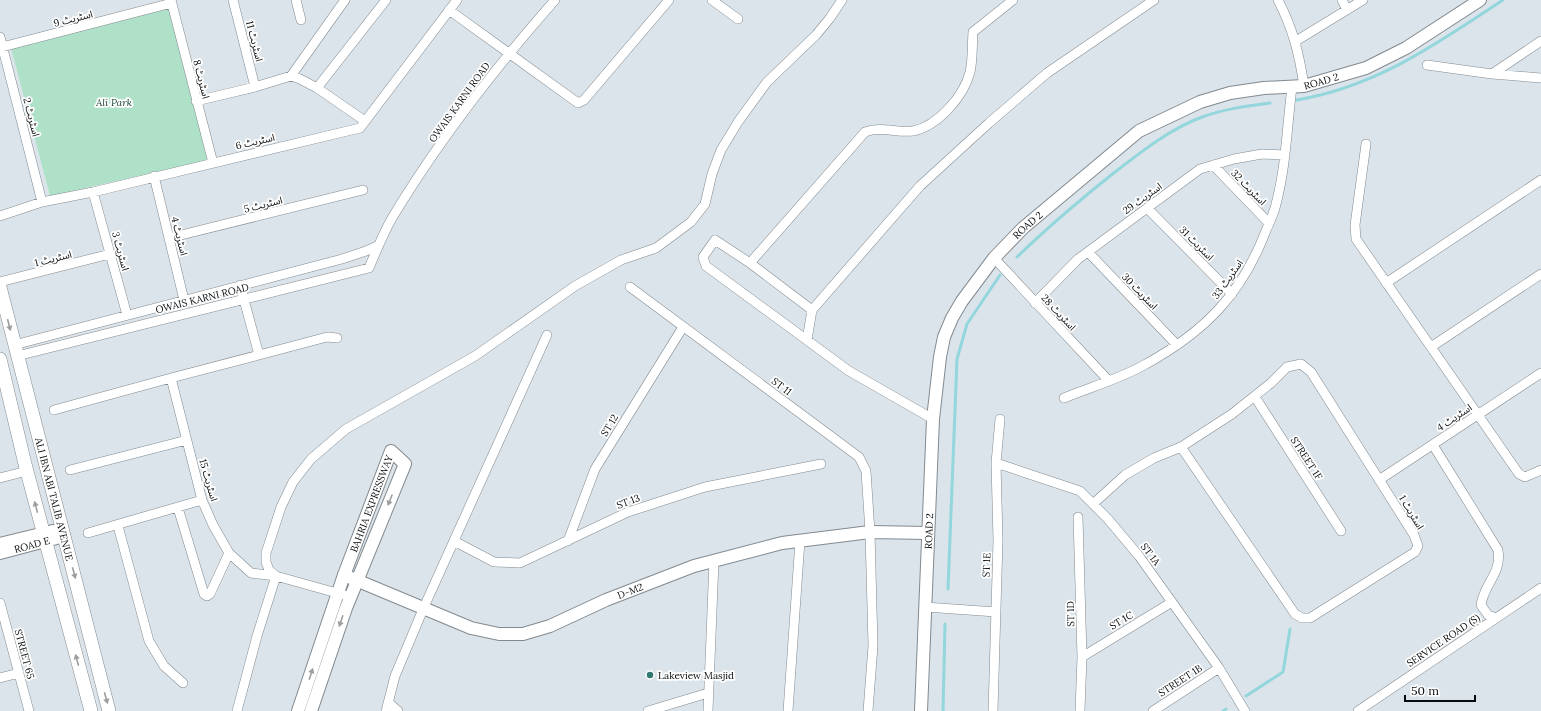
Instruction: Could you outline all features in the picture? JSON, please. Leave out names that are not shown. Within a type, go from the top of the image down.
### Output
[{"type":"main road","name":"ALI IBN ABI TALIB AVENUE","points":[[0,287],[109,711]]},
{"type":"main road","name":"ALI IBN ABI TALIB AVENUE","points":[[0,359],[27,471],[91,711]]},
{"type":"street","name":"اسٹریٹ 11","points":[[233,0],[255,87]]},
{"type":"street","points":[[296,0],[301,20]]},
{"type":"street","points":[[291,76],[345,0]]},
{"type":"street","points":[[317,88],[386,0]]},
{"type":"street","name":"اسٹریٹ 6","points":[[0,216],[42,202],[93,192],[154,176],[360,128],[456,0]]},
{"type":"street","name":"OWAIS KARNI ROAD","points":[[16,350],[243,299],[369,268],[391,219],[439,147],[509,52],[555,0]]},
{"type":"street","points":[[449,10],[578,103],[584,100],[669,0]]},
{"type":"street","points":[[712,0],[738,19]]},
{"type":"street","points":[[236,711],[256,636],[276,576],[269,570],[266,562],[266,554],[281,507],[293,482],[311,458],[346,429],[476,356],[575,286],[620,260],[656,248],[691,222],[705,204],[712,174],[721,150],[738,122],[767,82],[816,35],[842,0]]},
{"type":"street","points":[[750,263],[865,132],[874,128],[912,131],[932,124],[947,111],[964,86],[970,72],[972,32],[1013,0]]},
{"type":"street","points":[[807,340],[812,310],[920,186],[989,123],[1047,73],[1154,0]]},
{"type":"street","name":"اسٹریٹ 33","points":[[1064,398],[1145,365],[1193,335],[1220,308],[1246,276],[1257,254],[1276,205],[1284,155],[1298,86],[1296,41],[1289,22],[1278,0]]},
{"type":"street","points":[[1342,0],[1347,10]]},
{"type":"street","points":[[1296,41],[1363,0]]},
{"type":"street","name":"ROAD 2","points":[[921,711],[933,419],[944,337],[952,318],[962,301],[994,258],[1023,228],[1139,131],[1179,111],[1230,93],[1264,88],[1298,86],[1366,68],[1406,48],[1480,0]]},
{"type":"street","name":"اسٹریٹ 9","points":[[2,47],[172,1]]},
{"type":"street","name":"اسٹریٹ 8","points":[[172,1],[196,101],[213,163]]},
{"type":"street","name":"اسٹریٹ 2","points":[[0,37],[42,202]]},
{"type":"street","points":[[1492,74],[1541,41]]},
{"type":"street","points":[[1427,64],[1492,74],[1541,78]]},
{"type":"street","points":[[196,101],[255,87],[291,76],[317,88],[365,121]]},
{"type":"street","points":[[1366,144],[1355,225],[1356,239],[1519,474],[1525,477],[1541,470]]},
{"type":"street","name":"اسٹریٹ 29","points":[[1035,302],[1078,259],[1200,169],[1234,159],[1262,154],[1284,155]]},
{"type":"street","name":"اسٹریٹ 32","points":[[1213,165],[1269,223]]},
{"type":"street","name":"اسٹریٹ 4","points":[[154,176],[184,300]]},
{"type":"street","points":[[1386,283],[1541,180]]},
{"type":"street","name":"اسٹریٹ 5","points":[[169,238],[363,190]]},
{"type":"street","name":"اسٹریٹ 3","points":[[93,192],[127,315]]},
{"type":"street","name":"اسٹریٹ 31","points":[[1147,208],[1232,294]]},
{"type":"street","points":[[812,310],[750,263],[715,240],[702,257],[706,266],[849,371],[933,419]]},
{"type":"street","name":"OWAIS KARNI ROAD","points":[[16,350],[127,315],[342,259],[379,245]]},
{"type":"street","name":"اسٹریٹ 30","points":[[1088,252],[1177,345]]},
{"type":"street","name":"اسٹریٹ 1","points":[[0,282],[110,254]]},
{"type":"street","name":"اسٹریٹ 28","points":[[994,258],[1108,380]]},
{"type":"street","points":[[1431,347],[1541,274]]},
{"type":"street","points":[[240,285],[259,355]]},
{"type":"street","name":"ST 11","points":[[630,287],[859,457],[866,471],[870,532],[873,646],[868,711]]},
{"type":"street","name":"ST 12","points":[[568,541],[595,469],[683,327]]},
{"type":"street","points":[[398,711],[387,707],[395,676],[424,607],[547,335]]},
{"type":"street","points":[[54,410],[328,337],[337,338]]},
{"type":"street","name":"اسٹریٹ 1","points":[[1093,504],[1125,475],[1154,458],[1181,447],[1232,414],[1255,397],[1287,367],[1300,364],[1312,372],[1414,535],[1418,546],[1415,552],[1310,618],[1302,618],[1295,614],[1181,447]]},
{"type":"street","name":"اسٹریٹ 4","points":[[1379,480],[1541,373]]},
{"type":"street","name":"اسٹریٹ 15","points":[[171,378],[202,500],[213,525],[229,553],[251,573],[276,576],[338,592],[351,597]]},
{"type":"street","name":"STREET 1F","points":[[1255,397],[1341,531]]},
{"type":"street","name":"ST 1E","points":[[993,711],[998,540],[996,464],[1000,420]]},
{"type":"street","points":[[70,470],[186,440]]},
{"type":"street","points":[[1433,445],[1498,550],[1500,559],[1496,574],[1487,588],[1481,604],[1488,615],[1496,618]]},
{"type":"street","name":"BAHRIA EXPRESSWAY","points":[[298,711],[344,575],[391,451],[405,464],[357,579],[311,711]]},
{"type":"street","name":"ST 13","points":[[454,541],[494,562],[520,563],[628,512],[705,487],[821,464]]},
{"type":"street","name":"ST 1A","points":[[996,464],[1080,490],[1139,556],[1219,668],[1245,711]]},
{"type":"street","points":[[0,478],[27,471]]},
{"type":"street","points":[[88,533],[118,526],[202,500]]},
{"type":"street","points":[[178,508],[204,594],[206,596],[210,594],[229,553]]},
{"type":"street","name":"ST 1D","points":[[1078,517],[1082,657],[1080,711]]},
{"type":"street","points":[[118,526],[149,641],[164,666],[183,683]]},
{"type":"street","name":"ROAD E","points":[[0,553],[63,532]]},
{"type":"street","name":"D-M2","points":[[344,575],[357,579],[471,628],[499,634],[523,634],[550,626],[606,600],[665,578],[714,561],[782,543],[870,532],[928,533]]},
{"type":"street","name":"ROAD E","points":[[0,544],[45,537]]},
{"type":"street","points":[[788,711],[800,541]]},
{"type":"street","points":[[708,711],[714,561]]},
{"type":"street","name":"SERVICE ROAD (S)","points":[[1358,711],[1541,588]]},
{"type":"street","name":"ST 1C","points":[[1082,657],[1172,602]]},
{"type":"street","name":"STREET 65","points":[[0,603],[29,711]]},
{"type":"street","points":[[926,607],[996,612]]},
{"type":"street","name":"STREET 1B","points":[[1153,711],[1219,668]]},
{"type":"street","points":[[0,678],[19,673]]},
{"type":"street","points":[[648,711],[708,693]]},
{"type":"green space","name":"Ali Park","points":[[171,7],[209,160],[50,196],[11,48]]},
{"type":"waterway","points":[[1297,100],[1354,85],[1380,74],[1430,47],[1503,0]]},
{"type":"waterway","points":[[1017,257],[1090,192],[1135,156],[1168,134],[1190,122],[1210,114],[1236,108],[1270,103]]},
{"type":"waterway","points":[[948,589],[957,359],[967,324],[1000,275]]},
{"type":"waterway","points":[[943,711],[945,624]]},
{"type":"waterway","points":[[1246,696],[1283,672],[1290,629]]},
{"type":"place","name":"Lakeview Masjid","points":[[650,675]]}]
